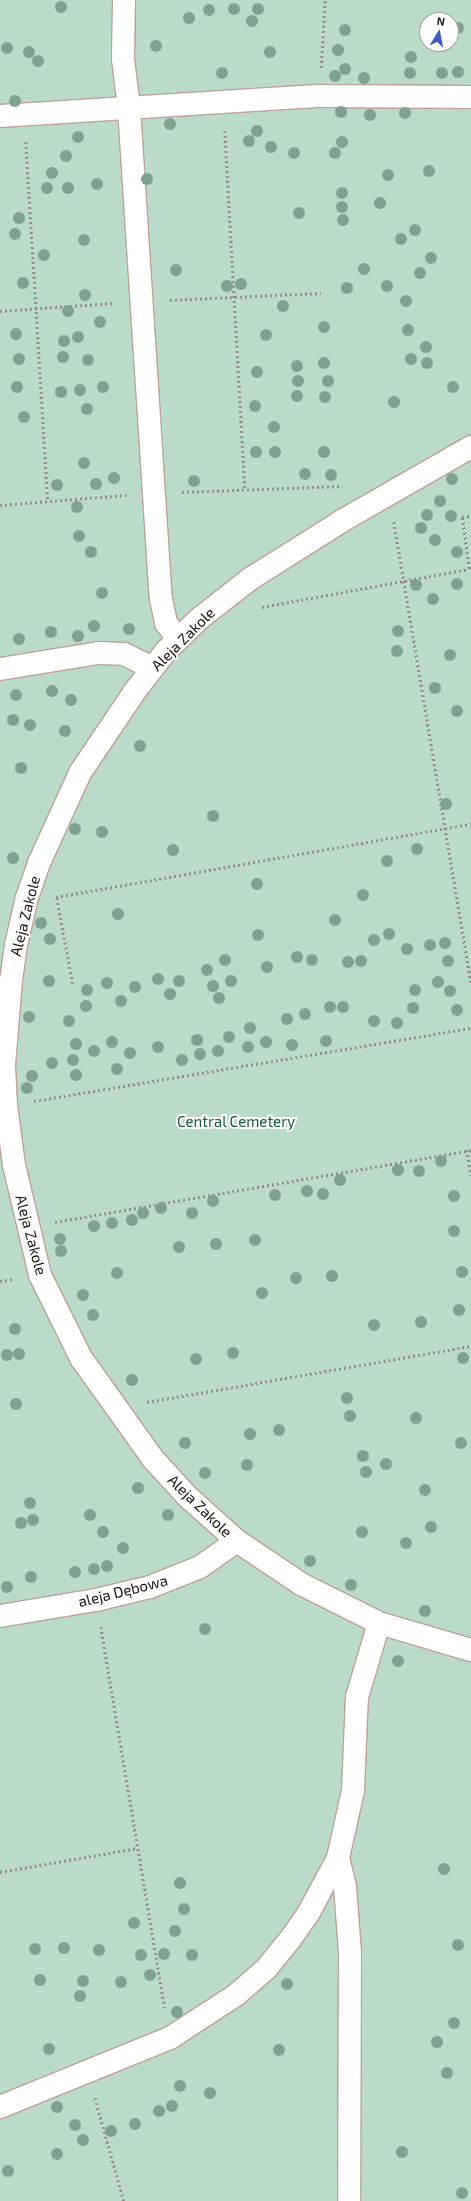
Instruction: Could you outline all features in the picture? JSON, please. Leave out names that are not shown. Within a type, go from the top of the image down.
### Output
[{"type":"street","points":[[124,0],[123,59],[129,108],[161,599],[166,623],[178,639]]},
{"type":"street","points":[[0,116],[320,96],[471,97]]},
{"type":"street","name":"Aleja Zakole","points":[[471,447],[250,579],[199,619],[178,639],[153,668],[111,724],[80,773],[39,863],[26,902],[11,980],[5,1059],[7,1166],[40,1274],[66,1332],[114,1407],[171,1479],[237,1541],[301,1584],[379,1623],[471,1650]]},
{"type":"street","points":[[0,669],[99,653],[124,654],[153,668]]},
{"type":"street","name":"aleja Dębowa","points":[[0,1616],[96,1600],[179,1577],[218,1556],[237,1541]]},
{"type":"street","points":[[0,2107],[170,2038],[206,2017],[266,1969],[308,1914],[338,1858],[353,1791],[357,1697],[379,1623]]},
{"type":"street","points":[[338,1858],[346,1893],[350,1952],[349,2201]]},
{"type":"path","points":[[320,96],[325,0]]},
{"type":"path","points":[[224,102],[245,490]]},
{"type":"path","points":[[25,114],[48,501]]},
{"type":"path","points":[[390,494],[471,983]]},
{"type":"path","points":[[259,607],[469,569],[462,517],[471,516]]},
{"type":"path","points":[[26,902],[471,824]]},
{"type":"path","points":[[57,897],[73,984]]},
{"type":"path","points":[[30,1101],[471,1028]]},
{"type":"path","points":[[467,1150],[471,1176]]},
{"type":"path","points":[[51,1223],[471,1150]]},
{"type":"path","points":[[114,1407],[471,1346]]},
{"type":"path","points":[[96,1600],[170,2038]]},
{"type":"path","points":[[0,1872],[138,1848]]},
{"type":"path","points":[[88,2072],[124,2201]]},
{"type":"green space","name":"Central Cemetery","points":[[0,0],[471,0],[471,2201],[0,2201]]}]
